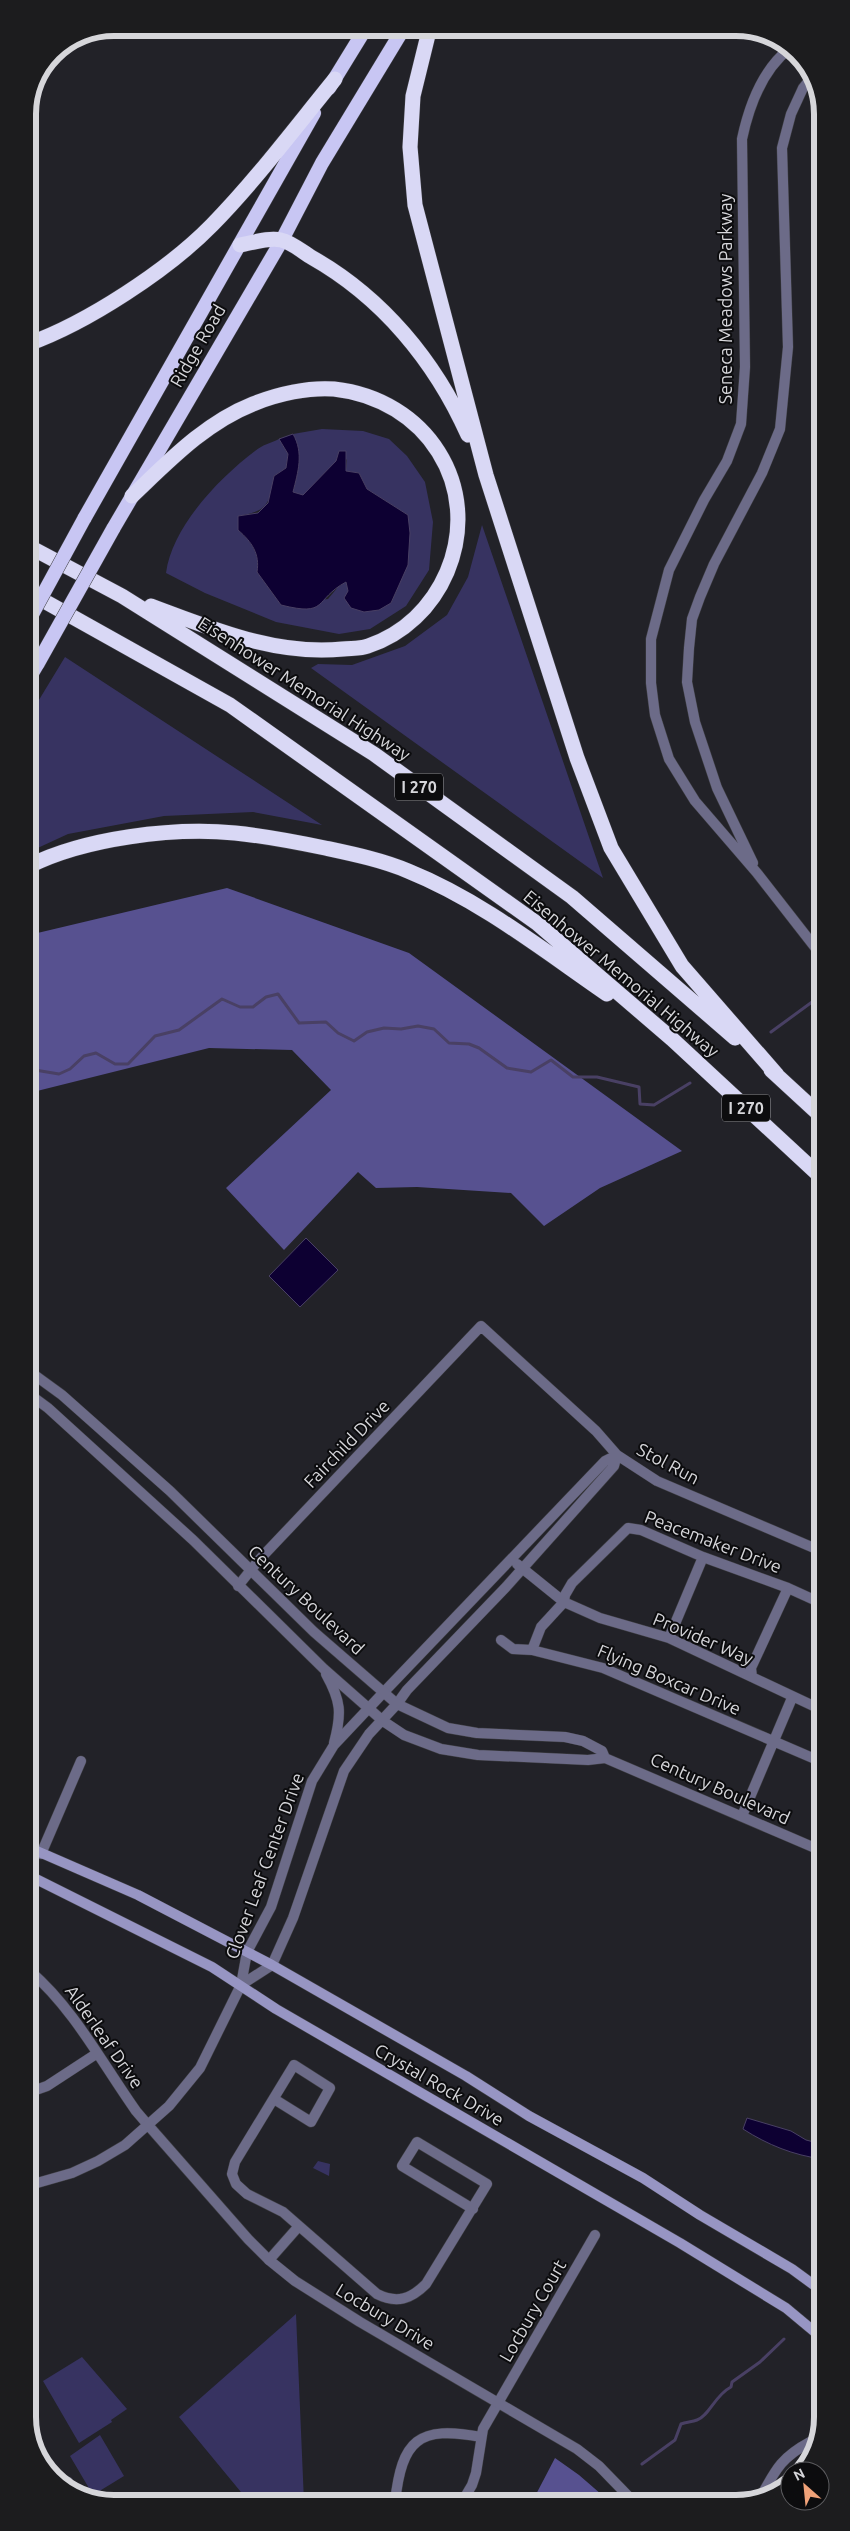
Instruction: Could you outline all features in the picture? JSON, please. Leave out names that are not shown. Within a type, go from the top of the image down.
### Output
[{"type":"highway","name":"Ridge Road","points":[[36,607],[84,519],[361,36]]},
{"type":"highway","name":"Ridge Road","points":[[36,666],[132,496],[282,240],[322,163],[399,36]]},
{"type":"highway","points":[[428,36],[413,96],[410,147],[414,205],[486,475],[577,758],[612,848],[682,966],[777,1075]]},
{"type":"highway","points":[[36,340],[105,307],[160,269],[212,226],[335,79]]},
{"type":"highway","points":[[240,245],[262,240],[282,240],[320,261],[374,300],[423,354],[462,420],[486,475]]},
{"type":"highway","points":[[122,596],[225,633],[281,648],[322,652],[366,647],[392,635],[430,603],[440,587],[452,560],[458,529],[458,503],[452,477],[434,443],[403,414],[368,396],[333,389],[294,392],[254,404],[208,428],[132,496]]},
{"type":"highway","name":"Eisenhower Memorial Highway","points":[[36,550],[122,596],[374,754],[572,897],[814,1109]]},
{"type":"highway","name":"Eisenhower Memorial Highway","points":[[36,596],[230,705],[538,924],[672,1039],[814,1171]]},
{"type":"highway","points":[[36,863],[82,847],[130,838],[179,832],[234,833],[357,854],[408,870],[464,898],[672,1039]]},
{"type":"main road","name":"Crystal Rock Drive","points":[[36,1851],[138,1895],[272,1965],[466,2076],[530,2116],[643,2178],[700,2215],[792,2269],[814,2285]]},
{"type":"main road","name":"Crystal Rock Drive","points":[[36,1879],[170,1945],[241,1985],[276,2009],[680,2243],[786,2308],[814,2331]]},
{"type":"street","name":"Seneca Meadows Parkway","points":[[784,54],[773,63],[751,106],[742,139],[745,367],[740,424],[727,461],[704,500],[669,570],[651,639],[651,683],[655,715],[669,759],[695,801],[758,873],[814,946]]},
{"type":"street","name":"Seneca Meadows Parkway","points":[[758,873],[718,788],[695,722],[687,682],[689,648],[692,619],[700,597],[714,564],[762,473],[780,429],[788,347],[782,148],[791,114],[807,83]]},
{"type":"street","name":"Stol Run","points":[[481,1326],[596,1431],[617,1455],[657,1481],[814,1548]]},
{"type":"street","name":"Fairchild Drive","points":[[238,1586],[250,1570],[481,1326]]},
{"type":"street","name":"Century Boulevard","points":[[36,1376],[52,1386],[170,1491],[314,1632],[397,1704],[448,1728],[477,1733],[565,1737],[584,1741],[602,1751],[605,1758]]},
{"type":"street","name":"Century Boulevard","points":[[36,1399],[193,1540],[324,1669],[367,1708],[404,1735],[441,1749],[478,1756],[588,1760],[605,1758],[814,1848]]},
{"type":"street","name":"Clover Leaf Center Drive","points":[[241,1985],[247,1952],[271,1907],[312,1781],[334,1746],[367,1708],[511,1561],[605,1461],[617,1455]]},
{"type":"street","points":[[272,1965],[293,1918],[344,1771],[369,1734],[383,1721],[407,1690],[522,1568],[614,1466],[617,1455]]},
{"type":"street","name":"Peacemaker Drive","points":[[532,1650],[541,1627],[564,1602],[565,1595],[572,1583],[628,1528],[641,1530],[703,1557],[814,1599]]},
{"type":"street","points":[[669,1638],[703,1557]]},
{"type":"street","name":"Provider Way","points":[[511,1561],[564,1602],[600,1618],[669,1638],[814,1707]]},
{"type":"street","points":[[752,1677],[751,1668],[788,1588]]},
{"type":"street","name":"Flying Boxcar Drive","points":[[501,1640],[513,1649],[532,1650],[603,1668],[814,1758]]},
{"type":"street","points":[[324,1669],[336,1692],[340,1709],[334,1746]]},
{"type":"street","points":[[742,1816],[792,1698]]},
{"type":"street","points":[[41,1854],[81,1761]]},
{"type":"street","name":"Clover Leaf Center Drive","points":[[241,1985],[272,1965]]},
{"type":"street","name":"Alderleaf Drive","points":[[36,1976],[52,1990],[68,2010],[96,2054],[148,2125]]},
{"type":"street","points":[[36,2184],[72,2173],[98,2162],[125,2145],[168,2106],[200,2068],[241,1985]]},
{"type":"street","points":[[36,2090],[46,2086],[96,2054]]},
{"type":"street","points":[[274,2099],[311,2122],[330,2088],[294,2065],[235,2162],[232,2174],[236,2184],[247,2194],[283,2212],[377,2294],[387,2299],[398,2300],[418,2293],[426,2284],[473,2209],[487,2184],[417,2142],[402,2166],[473,2209]]},
{"type":"street","name":"Locbury Drive","points":[[148,2125],[269,2260],[295,2281],[360,2322],[577,2449],[599,2466],[627,2495]]},
{"type":"street","points":[[269,2260],[299,2226]]},
{"type":"street","name":"Locbury Court","points":[[466,2495],[476,2472],[481,2437],[498,2402],[595,2235]]},
{"type":"street","points":[[396,2495],[399,2472],[403,2461],[416,2442],[430,2434],[444,2432],[481,2437]]},
{"type":"street","points":[[766,2489],[782,2460],[791,2452],[809,2444]]},
{"type":"shaded area","points":[[322,429],[363,431],[389,439],[407,456],[425,482],[433,522],[429,570],[406,606],[370,629],[339,634],[276,622],[205,593],[166,573],[177,538],[199,505],[241,462],[261,447],[279,439],[288,454],[286,468],[274,476],[268,500],[261,509],[238,516],[238,530],[251,544],[256,554],[257,572],[281,605],[328,599],[338,587],[346,582],[348,591],[391,603],[399,585],[408,515],[367,489],[359,473],[346,471],[347,460],[339,451],[336,461],[303,496],[293,492],[298,470],[298,447],[293,434]]},
{"type":"shaded area","points":[[293,434],[299,455],[293,492],[303,495],[336,461],[339,451],[346,451],[346,471],[359,473],[367,489],[408,515],[410,533],[408,565],[391,603],[379,610],[364,612],[351,608],[344,598],[348,591],[346,582],[314,608],[296,608],[281,605],[257,572],[256,554],[251,544],[238,530],[238,516],[258,513],[268,503],[274,476],[286,468],[288,454],[279,439]]},
{"type":"shaded area","points":[[482,525],[603,878],[311,668],[318,664],[352,665],[405,646],[447,615],[468,577]]},
{"type":"shaded area","points":[[65,657],[322,825],[253,812],[164,816],[68,834],[36,849],[36,705]]},
{"type":"shaded area","points":[[227,888],[409,953],[682,1151],[600,1188],[544,1226],[511,1193],[417,1187],[376,1188],[358,1172],[284,1250],[226,1188],[331,1090],[292,1050],[209,1048],[36,1091],[36,933]]},
{"type":"shaded area","points":[[306,1238],[338,1270],[300,1307],[269,1276]]},
{"type":"shaded area","points":[[747,2118],[791,2131],[806,2140],[814,2142],[814,2158],[781,2148],[743,2129]]},
{"type":"shaded area","points":[[318,2161],[330,2164],[329,2176],[313,2168]]},
{"type":"shaded area","points":[[296,2314],[304,2495],[243,2495],[179,2417]]},
{"type":"shaded area","points":[[82,2357],[127,2409],[111,2420],[112,2422],[79,2443],[43,2381]]},
{"type":"shaded area","points":[[100,2435],[124,2476],[97,2493],[91,2491],[70,2456]]},
{"type":"shaded area","points":[[555,2458],[602,2495],[536,2495]]},
{"type":"waterway","points":[[36,1070],[59,1074],[70,1069],[84,1056],[96,1053],[115,1064],[128,1064],[155,1036],[179,1030],[222,999],[240,1007],[253,1007],[266,997],[278,994],[299,1023],[326,1022],[338,1033],[354,1041],[367,1032],[384,1028],[401,1029],[418,1026],[434,1029],[449,1043],[469,1044],[479,1048],[507,1068],[531,1072],[551,1060],[573,1077],[597,1077],[639,1087],[640,1104],[654,1105],[690,1083]]},
{"type":"waterway","points":[[771,1032],[812,1002]]},
{"type":"waterway","points":[[642,2464],[675,2440],[681,2424],[701,2418],[721,2395],[731,2387],[732,2382],[760,2362],[784,2339]]}]
